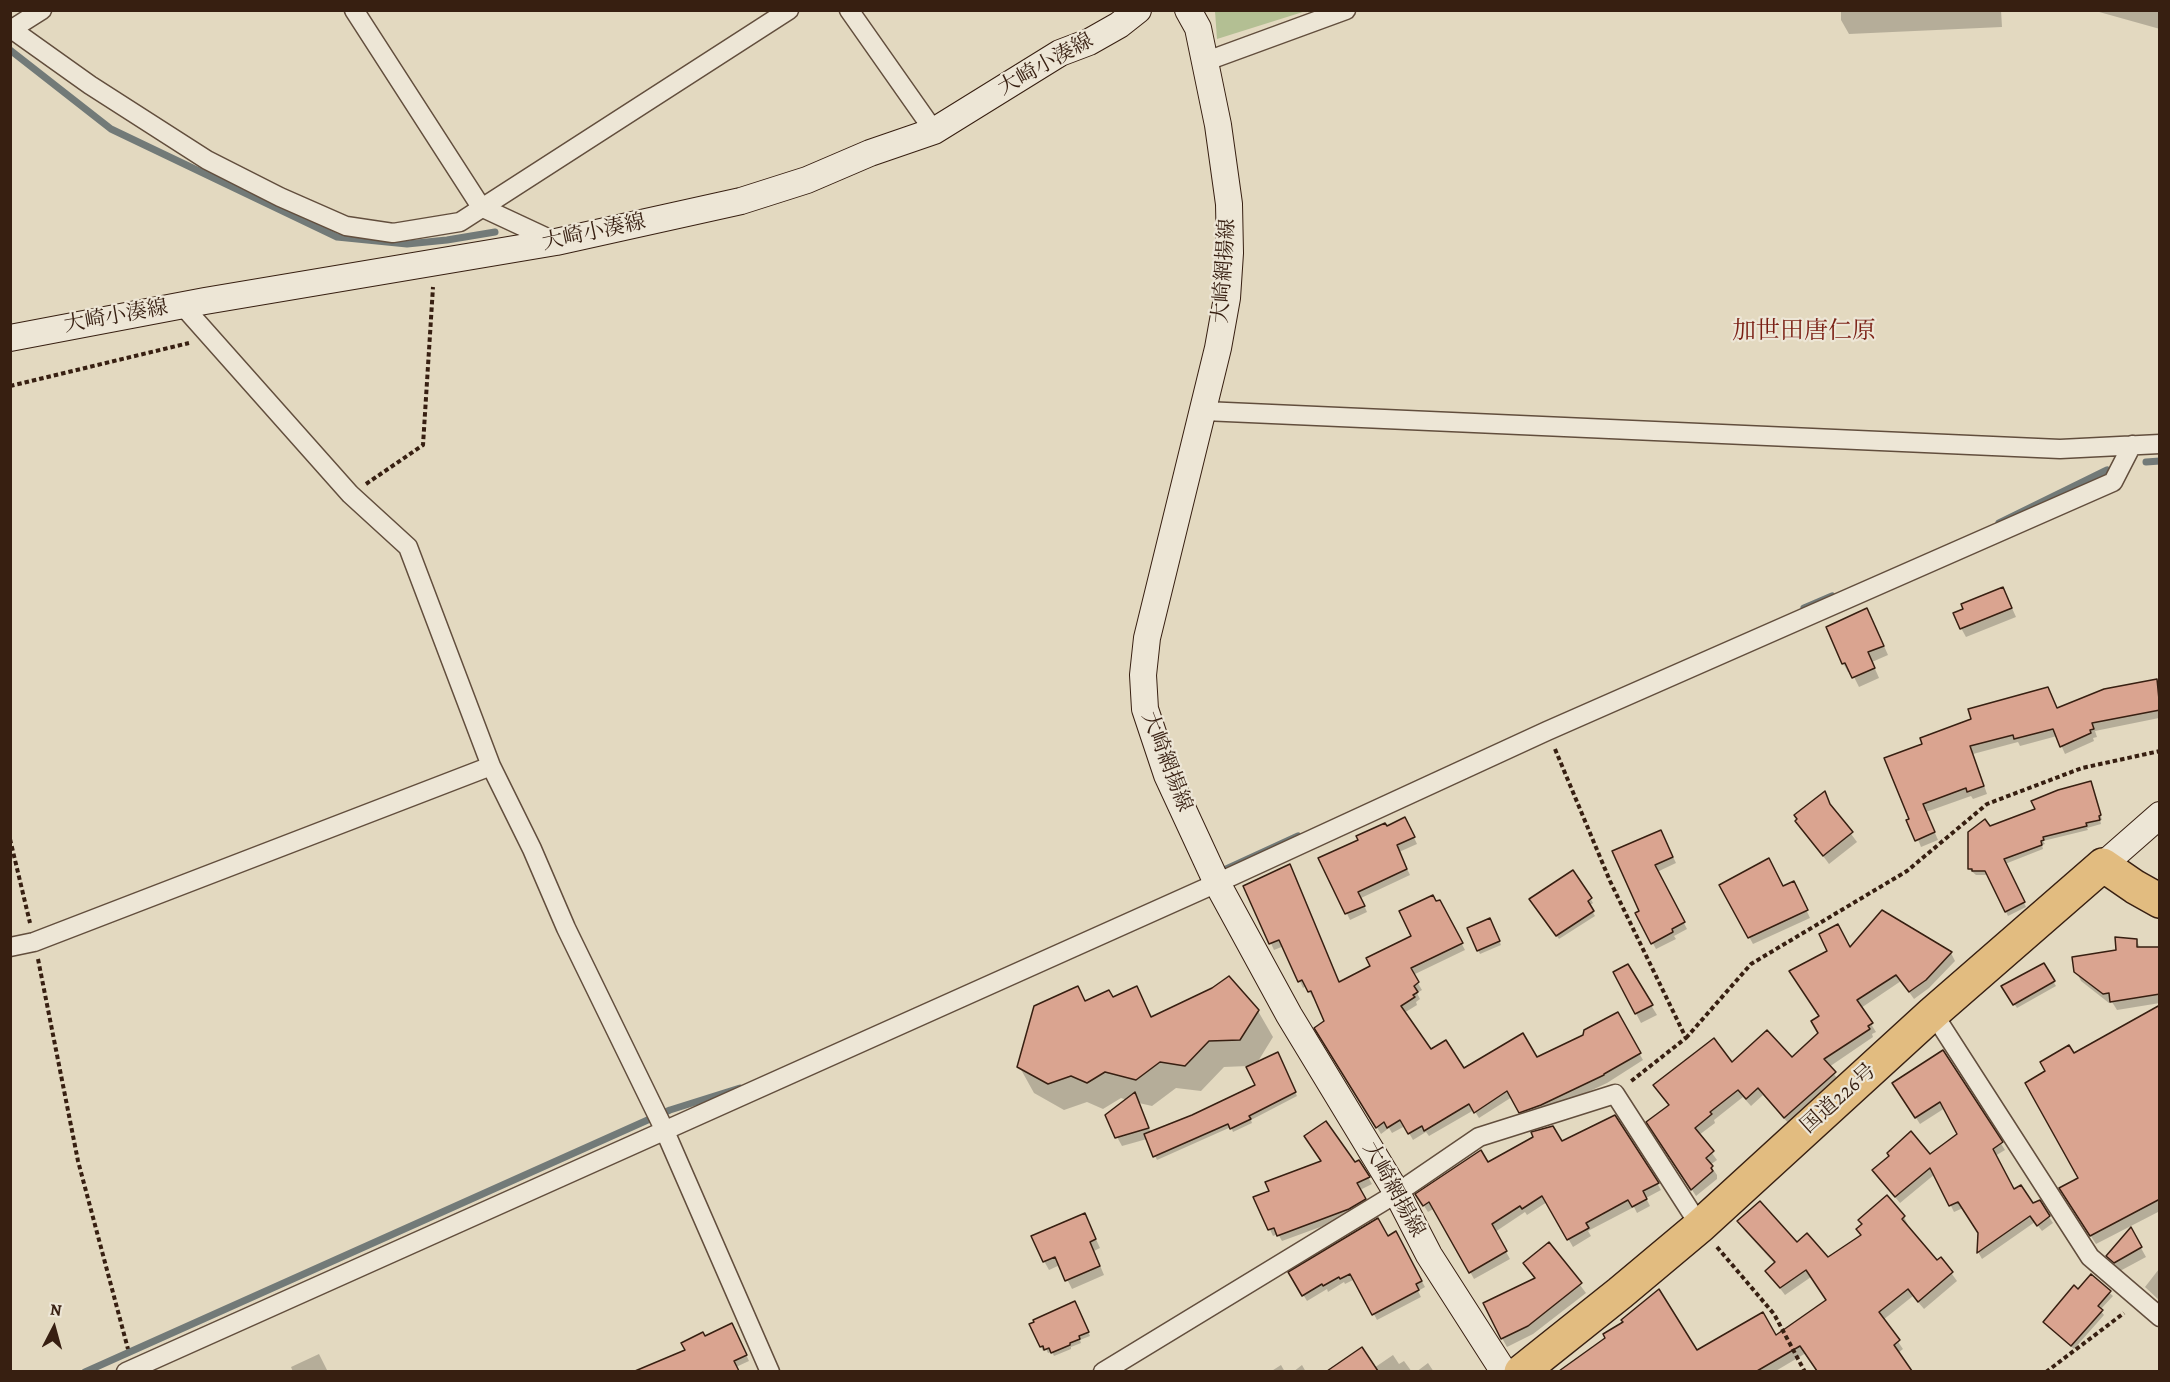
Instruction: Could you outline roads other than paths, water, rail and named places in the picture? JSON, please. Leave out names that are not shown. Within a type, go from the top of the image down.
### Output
[{"type":"highway","points":[[2103,865],[2160,901]]},
{"type":"highway","name":"国道226号","points":[[1521,1371],[1700,1226],[1933,1013],[2103,865]]},
{"type":"street","points":[[42,10],[11,29],[90,85],[207,160],[280,197],[346,226],[393,233],[460,222],[789,10]]},
{"type":"street","points":[[354,10],[481,207],[556,242]]},
{"type":"street","points":[[849,10],[934,130]]},
{"type":"street","name":"大崎小湊線","points":[[10,338],[182,305],[556,242],[741,201],[807,180],[870,153],[934,130],[1060,53],[1089,42],[1119,25],[1138,10]]},
{"type":"street","name":"大崎網揚線","points":[[1188,10],[1198,28],[1218,125],[1229,204],[1230,253],[1227,298],[1220,338],[1152,617],[1143,675],[1144,709],[1167,774],[1217,883],[1289,1015],[1397,1193],[1429,1255],[1504,1371]]},
{"type":"street","points":[[1204,62],[1346,10]]},
{"type":"street","points":[[182,305],[350,494],[408,546],[491,766],[532,849],[566,928],[661,1123],[770,1371]]},
{"type":"street","points":[[1204,411],[2060,449],[2160,444]]},
{"type":"street","points":[[133,1370],[661,1123],[1217,883],[1547,731],[2113,482],[2132,445]]},
{"type":"street","points":[[10,948],[34,942],[491,766]]},
{"type":"street","points":[[2103,865],[2160,815]]},
{"type":"street","points":[[1933,1013],[2090,1257],[2160,1317]]},
{"type":"street","points":[[1103,1371],[1397,1193],[1479,1137],[1615,1094],[1700,1226]]},
{"type":"waterway","points":[[10,50],[111,129],[337,237],[407,244],[495,232]]},
{"type":"waterway","points":[[2146,462],[2160,461]]},
{"type":"waterway","points":[[1999,523],[2107,470]]},
{"type":"waterway","points":[[1804,608],[1832,596]]},
{"type":"waterway","points":[[1224,870],[1298,836]]},
{"type":"waterway","points":[[85,1372],[670,1110],[740,1088]]},
{"type":"district","name":"加世田唐仁原","points":[[1804,332]]}]
